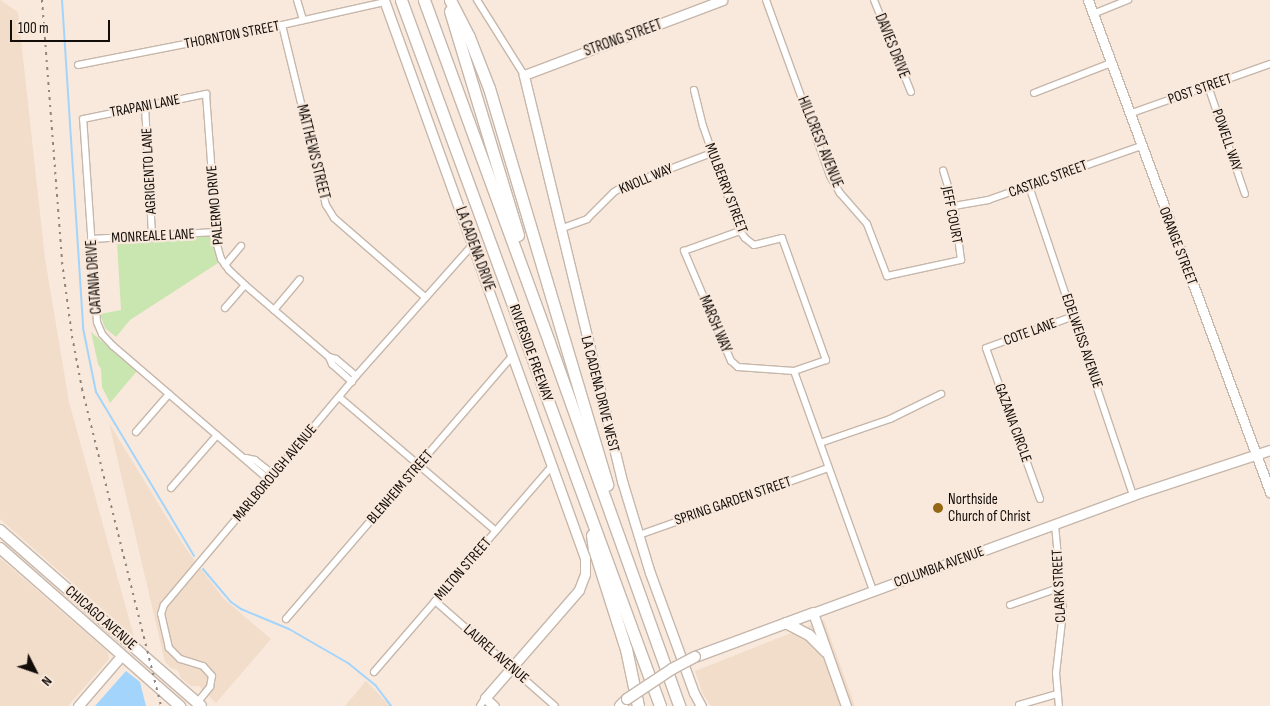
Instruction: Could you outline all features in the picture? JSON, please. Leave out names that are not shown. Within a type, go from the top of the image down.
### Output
[{"type":"highway","points":[[397,0],[416,42]]},
{"type":"highway","name":"RIVERSIDE FREEWAY","points":[[401,0],[660,706]]},
{"type":"highway","name":"RIVERSIDE FREEWAY","points":[[424,0],[550,342],[678,706]]},
{"type":"highway","points":[[446,0],[550,342]]},
{"type":"highway","points":[[450,0],[469,37],[489,88],[574,368],[636,590]]},
{"type":"highway","points":[[588,508],[594,549],[626,649],[638,706]]},
{"type":"highway","points":[[656,640],[667,656],[686,706]]},
{"type":"main road","name":"CHICAGO AVENUE","points":[[0,530],[198,705]]},
{"type":"main road","name":"CHICAGO AVENUE","points":[[0,548],[180,706]]},
{"type":"main road","points":[[87,606],[99,626],[123,648],[122,655]]},
{"type":"main road","name":"COLUMBIA AVENUE","points":[[623,702],[657,678],[694,657],[813,613]]},
{"type":"main road","points":[[786,623],[809,635],[826,652]]},
{"type":"street","points":[[297,0],[303,20]]},
{"type":"street","points":[[477,0],[524,75]]},
{"type":"street","name":"STRONG STREET","points":[[524,75],[722,0]]},
{"type":"street","name":"HILLCREST AVENUE","points":[[766,0],[830,176],[840,193],[867,224],[887,276],[961,260]]},
{"type":"street","name":"DAVIES DRIVE","points":[[874,0],[911,92]]},
{"type":"street","name":"ORANGE STREET","points":[[1088,0],[1270,492]]},
{"type":"street","points":[[1093,14],[1128,0]]},
{"type":"street","name":"THORNTON STREET","points":[[78,65],[282,25],[384,1]]},
{"type":"street","name":"LA CADENA DRIVE","points":[[384,1],[585,558],[582,584],[512,668]]},
{"type":"street","name":"MATTHEWS STREET","points":[[282,25],[326,205],[334,218],[425,297]]},
{"type":"street","points":[[1034,93],[1111,63]]},
{"type":"street","name":"POST STREET","points":[[1130,114],[1270,64]]},
{"type":"street","name":"LA CADENA DRIVE WEST","points":[[524,75],[608,428],[639,535],[685,668],[701,706]]},
{"type":"street","name":"POWELL WAY","points":[[1208,86],[1245,194]]},
{"type":"street","name":"MULBERRY STREET","points":[[694,90],[712,153],[740,231],[754,245],[782,238],[826,360]]},
{"type":"street","name":"TRAPANI LANE","points":[[83,119],[206,94]]},
{"type":"street","name":"PALERMO DRIVE","points":[[206,94],[217,245],[225,265],[245,285],[329,357],[336,359],[356,376]]},
{"type":"street","name":"AGRIGENTO LANE","points":[[145,106],[152,236]]},
{"type":"street","name":"CATANIA DRIVE","points":[[83,119],[97,322],[102,334],[168,394],[271,477]]},
{"type":"street","name":"CASTAIC STREET","points":[[954,206],[988,200],[1141,146]]},
{"type":"street","name":"KNOLL WAY","points":[[560,229],[587,219],[614,192],[622,187],[712,153]]},
{"type":"street","name":"JEFF COURT","points":[[943,170],[954,206],[961,260]]},
{"type":"street","name":"EDELWEISS AVENUE","points":[[1029,186],[1133,495]]},
{"type":"street","name":"MARSH WAY","points":[[740,231],[684,251],[731,362],[738,367],[794,371],[826,360]]},
{"type":"street","name":"MONREALE LANE","points":[[91,239],[216,232]]},
{"type":"street","name":"MARLBOROUGH AVENUE","points":[[198,705],[210,687],[212,676],[203,666],[180,659],[174,655],[167,640],[161,614],[162,608],[356,376],[473,244]]},
{"type":"street","points":[[225,265],[241,246]]},
{"type":"street","points":[[274,310],[300,279]]},
{"type":"street","points":[[225,308],[245,285]]},
{"type":"street","name":"COTE LANE","points":[[986,348],[1074,316]]},
{"type":"street","name":"GAZANIA CIRCLE","points":[[986,348],[1040,499]]},
{"type":"street","name":"BLENHEIM STREET","points":[[286,619],[513,355]]},
{"type":"street","name":"PALERMO DRIVE","points":[[329,357],[332,364],[352,382]]},
{"type":"street","points":[[794,371],[873,591]]},
{"type":"street","points":[[136,432],[168,394]]},
{"type":"street","points":[[820,443],[890,419],[941,394]]},
{"type":"street","points":[[339,396],[496,531]]},
{"type":"street","points":[[171,488],[217,434]]},
{"type":"street","name":"COLUMBIA AVENUE","points":[[813,613],[1056,525],[1133,495],[1270,450]]},
{"type":"street","name":"MILTON STREET","points":[[374,672],[552,466]]},
{"type":"street","name":"SPRING GARDEN STREET","points":[[639,535],[828,468]]},
{"type":"street","name":"CLARK STREET","points":[[1056,525],[1063,612],[1056,673],[1057,694],[1060,706]]},
{"type":"street","points":[[1010,605],[1061,587]]},
{"type":"street","name":"LAUREL AVENUE","points":[[435,601],[556,706]]},
{"type":"street","points":[[813,613],[846,706]]},
{"type":"street","points":[[78,706],[122,655]]},
{"type":"street","points":[[494,706],[482,702],[512,668]]},
{"type":"street","points":[[1020,705],[1057,694]]},
{"type":"shaded area","points":[[0,0],[18,12],[45,259],[69,402],[134,637],[0,519]]},
{"type":"shaded area","points":[[109,423],[186,549],[223,598],[271,639],[216,703],[199,686],[191,686],[181,678],[178,670],[171,668],[165,662]]},
{"type":"shaded area","points":[[0,558],[108,652],[109,659],[68,706],[0,706]]},
{"type":"shaded area","points":[[824,620],[855,706],[711,706],[703,694],[695,671]]},
{"type":"shaded area","points":[[366,681],[390,706],[345,706]]},
{"type":"green space","points":[[211,236],[218,263],[130,320],[116,337],[105,328],[100,314],[121,310],[117,242]]},
{"type":"green space","points":[[91,332],[137,371],[110,403],[102,387],[101,369],[98,364]]},
{"type":"water","points":[[126,671],[140,682],[146,706],[95,706]]},
{"type":"waterway","points":[[62,0],[83,328],[96,392],[194,556]]},
{"type":"waterway","points":[[203,569],[231,602],[241,609],[289,629],[348,663],[376,686],[391,706]]},
{"type":"railway","points":[[42,0],[62,262],[72,336],[82,389],[161,706]]},
{"type":"place","name":"Northside Church of Christ","points":[[938,508]]}]
